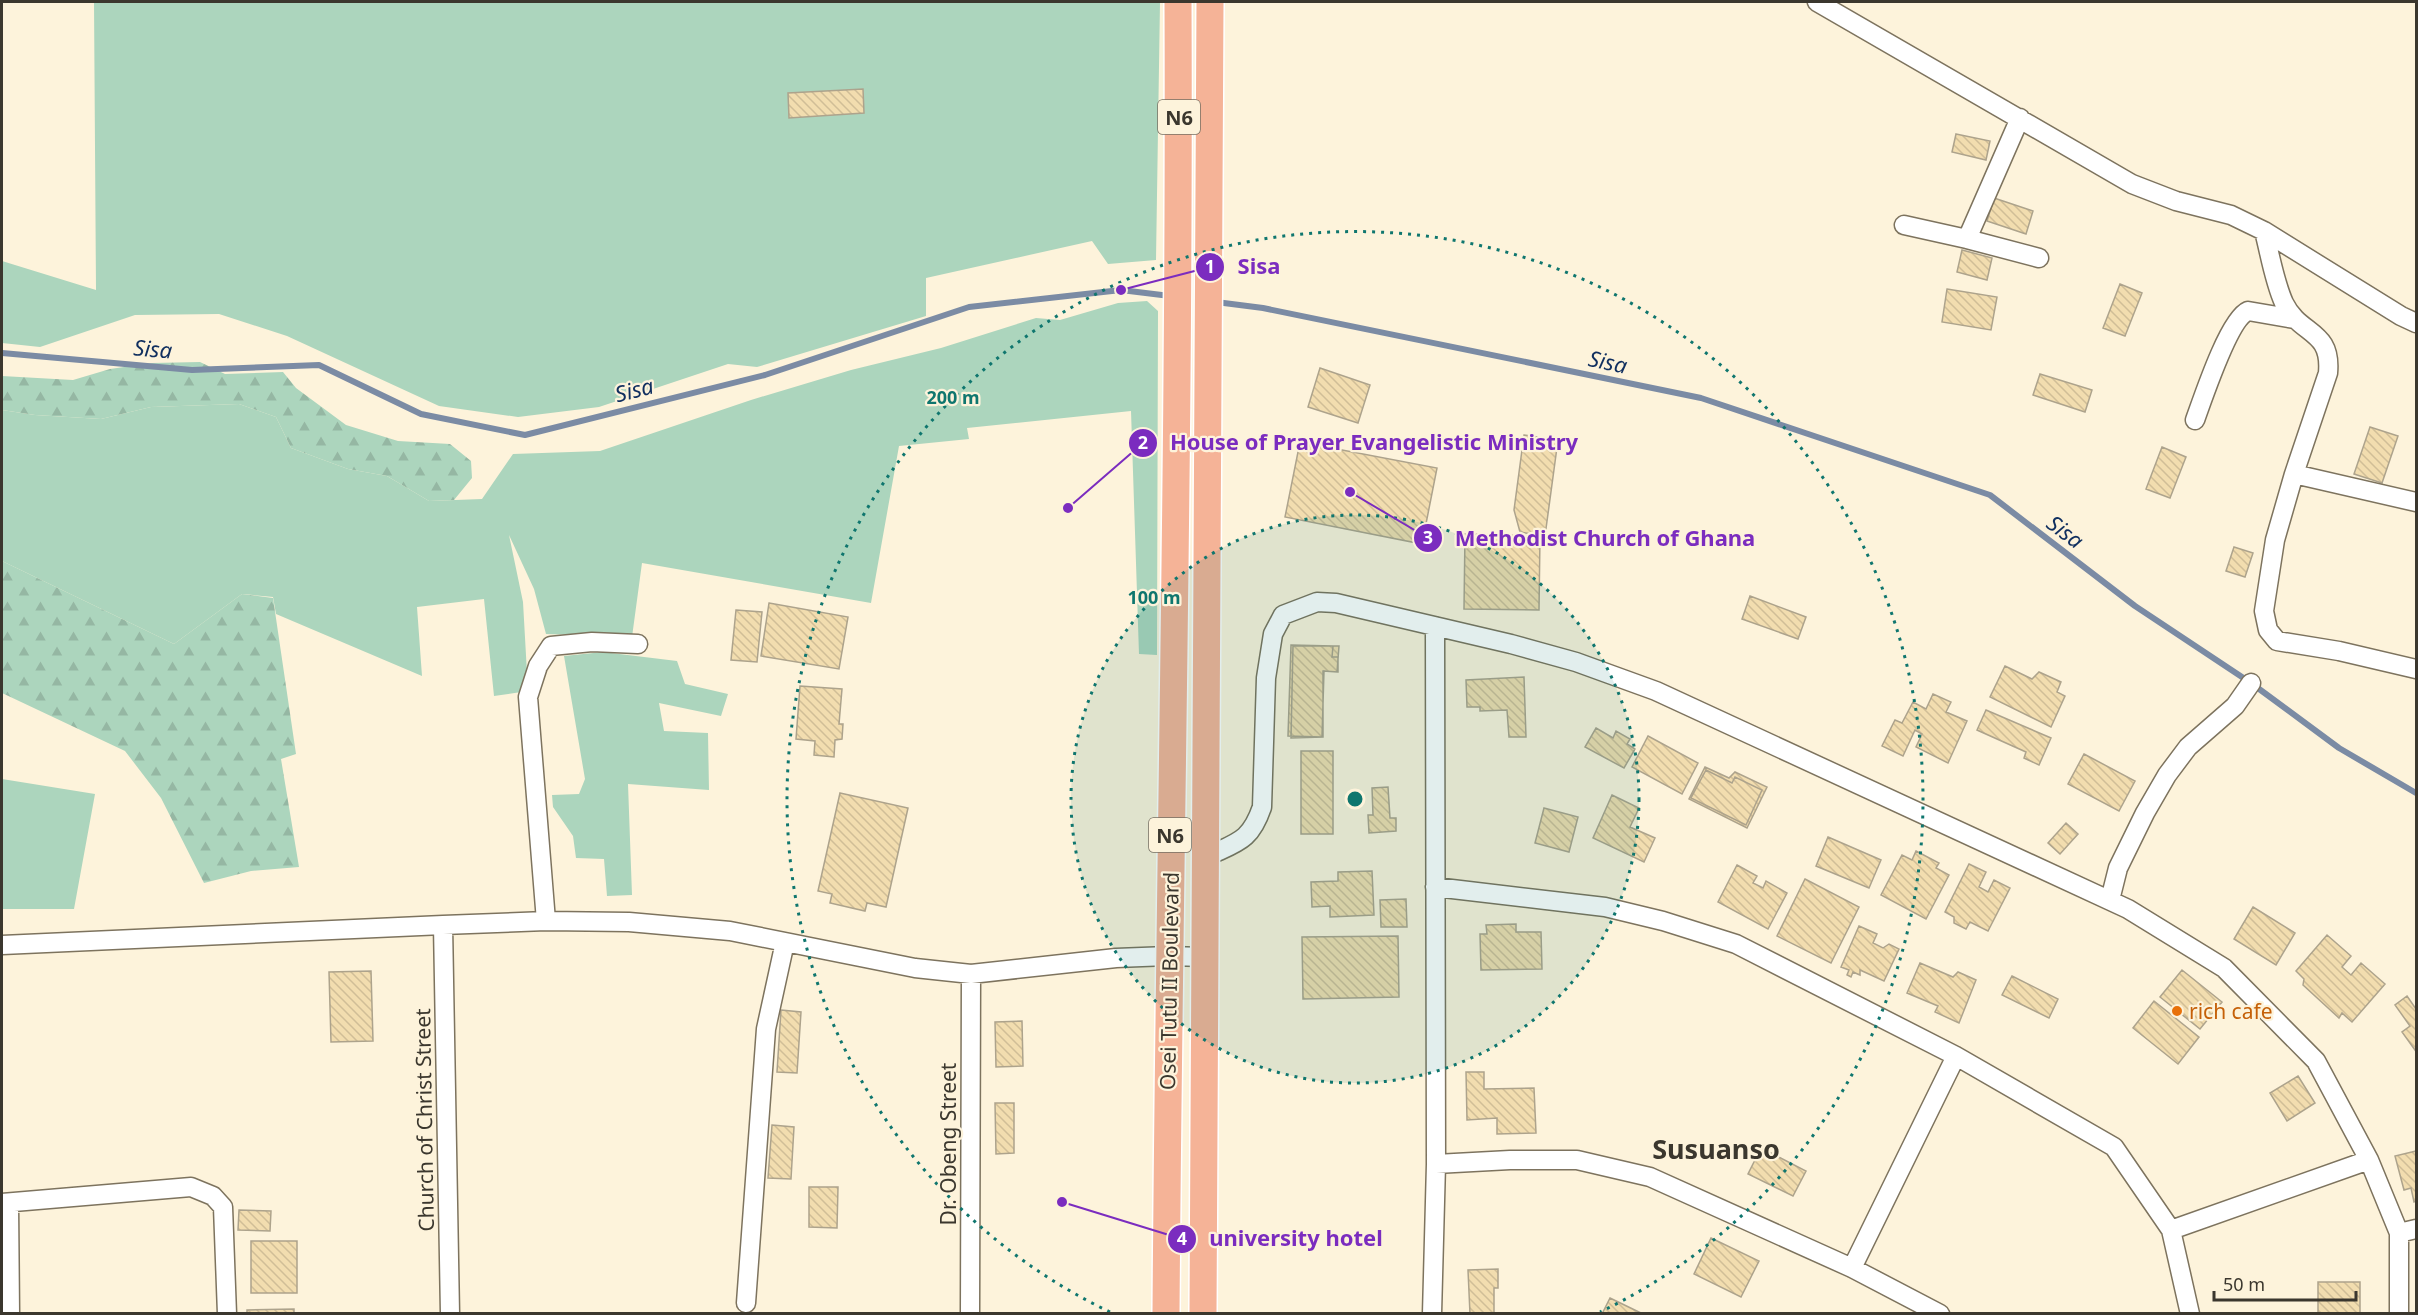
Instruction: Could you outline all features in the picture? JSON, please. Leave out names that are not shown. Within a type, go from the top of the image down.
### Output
[{"type":"highway","name":"Osei Tutu II Boulevard","points":[[1166,1314],[1168,956],[1179,357],[1178,2]]},
{"type":"highway","name":"Osei Tutu II Boulevard","points":[[1203,1314],[1210,2]]},
{"type":"street","points":[[1817,2],[2132,184],[2176,201],[2231,214],[2264,231],[2416,323]]},
{"type":"street","points":[[1967,239],[2020,118]]},
{"type":"street","points":[[1904,225],[2039,258]]},
{"type":"street","points":[[2264,231],[2283,302],[2294,319],[2323,342],[2330,357],[2328,373],[2294,474],[2275,540],[2264,611],[2268,630],[2277,641],[2339,651],[2416,669]]},
{"type":"street","points":[[2195,420],[2228,336],[2241,314],[2248,311],[2294,319]]},
{"type":"street","points":[[2294,474],[2416,502]]},
{"type":"street","points":[[1206,856],[1242,840],[1255,827],[1262,807],[1266,678],[1273,634],[1283,615],[1317,602],[1336,603],[1576,662],[1656,691],[2110,900],[2224,968],[2316,1062],[2408,1231],[2399,1314]]},
{"type":"street","points":[[1432,1314],[1436,1164],[1435,626]]},
{"type":"street","points":[[546,921],[528,697],[538,666],[551,646],[592,642],[638,644]]},
{"type":"street","points":[[2110,900],[2118,868],[2167,775],[2188,747],[2235,706],[2251,683]]},
{"type":"street","points":[[1435,887],[1605,907],[1736,944],[1956,1056],[2114,1147],[2171,1230],[2190,1314]]},
{"type":"street","points":[[2,945],[546,921],[672,924],[730,931],[915,968],[971,974],[1116,958],[1205,957]]},
{"type":"street","name":"Church of Christ Street","points":[[443,925],[450,1314]]},
{"type":"street","points":[[746,1303],[766,1029],[785,942]]},
{"type":"street","name":"Dr. Obeng Street","points":[[970,1314],[971,974]]},
{"type":"street","points":[[1852,1268],[1956,1056]]},
{"type":"street","points":[[1436,1164],[1510,1160],[1577,1160],[1650,1177],[1852,1268],[1940,1314]]},
{"type":"street","points":[[2171,1230],[2369,1160]]},
{"type":"street","points":[[10,1314],[5,1203],[191,1187],[213,1196],[223,1207],[227,1314]]},
{"type":"green space","points":[[94,2],[1160,2],[1156,260],[1108,264],[1092,241],[926,278],[926,316],[757,367],[728,364],[599,407],[518,417],[439,406],[287,336],[219,314],[135,315],[40,347],[2,343],[2,261],[96,290]]},
{"type":"green space","points":[[1147,301],[1158,311],[1157,655],[1139,654],[1131,411],[967,428],[969,439],[899,446],[871,603],[642,563],[632,637],[546,634],[534,589],[509,535],[523,602],[528,691],[494,696],[484,599],[417,607],[422,676],[276,614],[273,597],[242,594],[174,644],[2,561],[2,410],[35,415],[101,419],[151,407],[239,404],[276,417],[291,448],[348,469],[387,476],[429,501],[482,499],[513,454],[600,451],[751,400],[851,370],[941,348],[1036,318],[1060,320],[1118,303]]},
{"type":"green space","points":[[200,362],[225,374],[283,372],[296,388],[346,425],[398,441],[450,444],[471,461],[472,478],[454,500],[429,501],[387,476],[348,469],[291,448],[276,417],[239,404],[151,407],[101,419],[35,415],[2,410],[2,376],[73,380],[110,369],[152,363]]},
{"type":"green space","points":[[2,561],[174,644],[242,594],[273,598],[296,754],[281,759],[299,867],[251,871],[204,883],[161,798],[125,751],[2,693]]},
{"type":"green space","points":[[603,652],[677,661],[685,684],[728,694],[721,716],[659,703],[664,731],[708,733],[709,790],[628,784],[632,895],[607,896],[604,859],[576,858],[573,836],[553,807],[552,795],[579,794],[585,779],[564,656]]},
{"type":"green space","points":[[2,779],[95,794],[74,909],[2,909]]},
{"type":"building","points":[[863,89],[864,113],[789,118],[788,93]]},
{"type":"building","points":[[1956,134],[1990,141],[1986,160],[1952,152]]},
{"type":"building","points":[[1994,198],[2033,211],[2026,234],[1987,221]]},
{"type":"building","points":[[1962,250],[1992,258],[1987,280],[1957,272]]},
{"type":"building","points":[[2120,284],[2142,293],[2125,336],[2103,328]]},
{"type":"building","points":[[1947,289],[1997,297],[1991,330],[1942,322]]},
{"type":"building","points":[[1320,368],[1370,385],[1358,423],[1308,407]]},
{"type":"building","points":[[2040,374],[2092,390],[2085,412],[2033,395]]},
{"type":"building","points":[[2370,427],[2398,436],[2382,483],[2354,474]]},
{"type":"building","points":[[1524,435],[1558,440],[1545,536],[1520,532],[1514,510]]},
{"type":"building","points":[[1300,442],[1437,468],[1422,544],[1285,517]]},
{"type":"building","points":[[2162,447],[2186,457],[2170,498],[2146,489]]},
{"type":"building","points":[[1465,534],[1540,536],[1539,610],[1464,609]]},
{"type":"building","points":[[2234,547],[2253,553],[2245,577],[2226,571]]},
{"type":"building","points":[[1750,596],[1806,617],[1798,639],[1742,619]]},
{"type":"building","points":[[769,603],[848,617],[839,669],[761,656]]},
{"type":"building","points":[[736,610],[762,612],[757,662],[731,660]]},
{"type":"building","points":[[1291,645],[1333,646],[1332,657],[1338,657],[1338,672],[1324,671],[1322,737],[1288,736]]},
{"type":"building","points":[[1293,646],[1339,646],[1337,672],[1323,671],[1323,737],[1291,738]]},
{"type":"building","points":[[2005,666],[2032,679],[2039,672],[2061,682],[2057,692],[2065,696],[2051,727],[1990,697]]},
{"type":"building","points":[[1524,677],[1526,737],[1509,737],[1507,710],[1480,711],[1480,707],[1467,707],[1466,680]]},
{"type":"building","points":[[800,686],[842,689],[839,724],[843,724],[842,739],[835,740],[834,757],[814,755],[815,741],[796,739]]},
{"type":"building","points":[[1933,694],[1951,702],[1946,712],[1967,721],[1948,763],[1916,747],[1922,734],[1915,730],[1903,756],[1882,746],[1895,720],[1902,723],[1913,702],[1926,709]]},
{"type":"building","points":[[1986,710],[2051,738],[2039,765],[2024,758],[2026,752],[1977,730]]},
{"type":"building","points":[[1596,728],[1613,738],[1616,731],[1630,739],[1627,744],[1635,749],[1624,768],[1585,747]]},
{"type":"building","points":[[1648,736],[1698,763],[1682,794],[1632,767]]},
{"type":"building","points":[[1301,751],[1333,751],[1333,834],[1301,834]]},
{"type":"building","points":[[2084,754],[2135,781],[2119,811],[2068,784]]},
{"type":"building","points":[[1705,767],[1729,778],[1735,772],[1767,787],[1747,828],[1689,799]]},
{"type":"building","points":[[1706,770],[1732,783],[1735,777],[1762,790],[1746,825],[1691,798]]},
{"type":"building","points":[[1388,787],[1390,818],[1396,818],[1396,831],[1369,833],[1368,815],[1373,815],[1372,788]]},
{"type":"building","points":[[840,793],[908,808],[886,907],[867,903],[865,911],[830,903],[832,894],[818,891]]},
{"type":"building","points":[[1612,795],[1639,808],[1630,827],[1655,838],[1644,862],[1593,838]]},
{"type":"building","points":[[1544,808],[1578,817],[1569,852],[1535,843]]},
{"type":"building","points":[[2066,823],[2078,834],[2060,854],[2048,843]]},
{"type":"building","points":[[1828,837],[1881,860],[1869,888],[1816,866]]},
{"type":"building","points":[[1916,851],[1939,863],[1936,868],[1949,875],[1926,919],[1881,895],[1902,855],[1912,860]]},
{"type":"building","points":[[1969,864],[1986,872],[1979,887],[1988,892],[1994,880],[2010,888],[1988,931],[1970,922],[1966,929],[1954,923],[1954,917],[1945,912]]},
{"type":"building","points":[[1737,865],[1757,876],[1753,883],[1763,888],[1766,881],[1787,893],[1768,929],[1718,902]]},
{"type":"building","points":[[1372,871],[1374,915],[1330,917],[1330,906],[1312,907],[1311,882],[1338,881],[1338,872]]},
{"type":"building","points":[[1805,879],[1859,907],[1831,963],[1777,936]]},
{"type":"building","points":[[1406,899],[1407,927],[1381,927],[1380,900]]},
{"type":"building","points":[[2253,907],[2295,933],[2276,965],[2234,939]]},
{"type":"building","points":[[1516,924],[1516,932],[1541,932],[1542,969],[1481,970],[1480,934],[1487,934],[1486,925]]},
{"type":"building","points":[[1859,926],[1877,934],[1873,943],[1883,948],[1889,944],[1899,949],[1884,981],[1860,970],[1860,975],[1853,972],[1851,977],[1847,975],[1849,970],[1841,967]]},
{"type":"building","points":[[2327,935],[2351,956],[2342,967],[2351,975],[2361,963],[2385,984],[2352,1022],[2342,1013],[2339,1018],[2303,985],[2304,979],[2296,971]]},
{"type":"building","points":[[1398,936],[1399,997],[1303,999],[1302,937]]},
{"type":"building","points":[[1920,963],[1953,977],[1958,972],[1976,980],[1959,1023],[1935,1012],[1938,1006],[1907,993]]},
{"type":"building","points":[[2182,970],[2222,1002],[2200,1029],[2160,997]]},
{"type":"building","points":[[371,971],[373,1041],[331,1042],[329,972]]},
{"type":"building","points":[[2012,976],[2058,999],[2049,1018],[2002,995]]},
{"type":"building","points":[[2407,996],[2416,1009],[2415,1050],[2402,1032],[2410,1026],[2395,1005]]},
{"type":"building","points":[[2154,1001],[2199,1037],[2178,1064],[2133,1028]]},
{"type":"building","points":[[781,1010],[801,1012],[797,1073],[777,1072]]},
{"type":"building","points":[[1022,1021],[1023,1066],[996,1067],[995,1022]]},
{"type":"building","points":[[1466,1072],[1484,1072],[1484,1089],[1534,1088],[1536,1133],[1497,1134],[1497,1118],[1467,1120]]},
{"type":"building","points":[[2298,1076],[2315,1103],[2287,1121],[2270,1093]]},
{"type":"building","points":[[995,1103],[1014,1103],[1014,1153],[996,1154]]},
{"type":"building","points":[[772,1125],[794,1127],[791,1179],[768,1178]]},
{"type":"building","points":[[1761,1148],[1806,1171],[1793,1196],[1748,1174]]},
{"type":"building","points":[[2416,1151],[2416,1201],[2414,1202],[2411,1188],[2404,1190],[2395,1156]]},
{"type":"building","points":[[809,1187],[838,1187],[837,1228],[809,1227]]},
{"type":"building","points":[[239,1210],[271,1211],[270,1231],[238,1230]]},
{"type":"building","points":[[1711,1238],[1759,1261],[1741,1297],[1694,1274]]},
{"type":"building","points":[[251,1241],[297,1241],[297,1293],[251,1293]]},
{"type":"building","points":[[1498,1269],[1498,1288],[1494,1288],[1494,1314],[1470,1314],[1468,1270]]},
{"type":"building","points":[[2318,1282],[2360,1282],[2360,1314],[2318,1314]]},
{"type":"building","points":[[1610,1298],[1643,1314],[1602,1314]]},
{"type":"building","points":[[294,1309],[294,1314],[247,1314],[247,1310]]},
{"type":"waterway","name":"Sisa","points":[[2,353],[192,370],[319,365],[421,414],[525,435],[765,375],[969,307],[1121,290],[1170,296]]},
{"type":"waterway","name":"Sisa","points":[[1216,302],[1263,308],[1701,398],[1990,495],[2135,606],[2251,683],[2339,748],[2416,793]]},
{"type":"place","name":"Sisa","points":[[1121,290]]},
{"type":"place","name":"Methodist Church of Ghana","points":[[1350,492]]},
{"type":"place","name":"House of Prayer Evangelistic Ministry","points":[[1068,508]]},
{"type":"place","name":"rich cafe","points":[[2177,1011]]},
{"type":"place","name":"university hotel","points":[[1062,1202]]},
{"type":"district","name":"Susuanso","points":[[1716,1148]]}]
